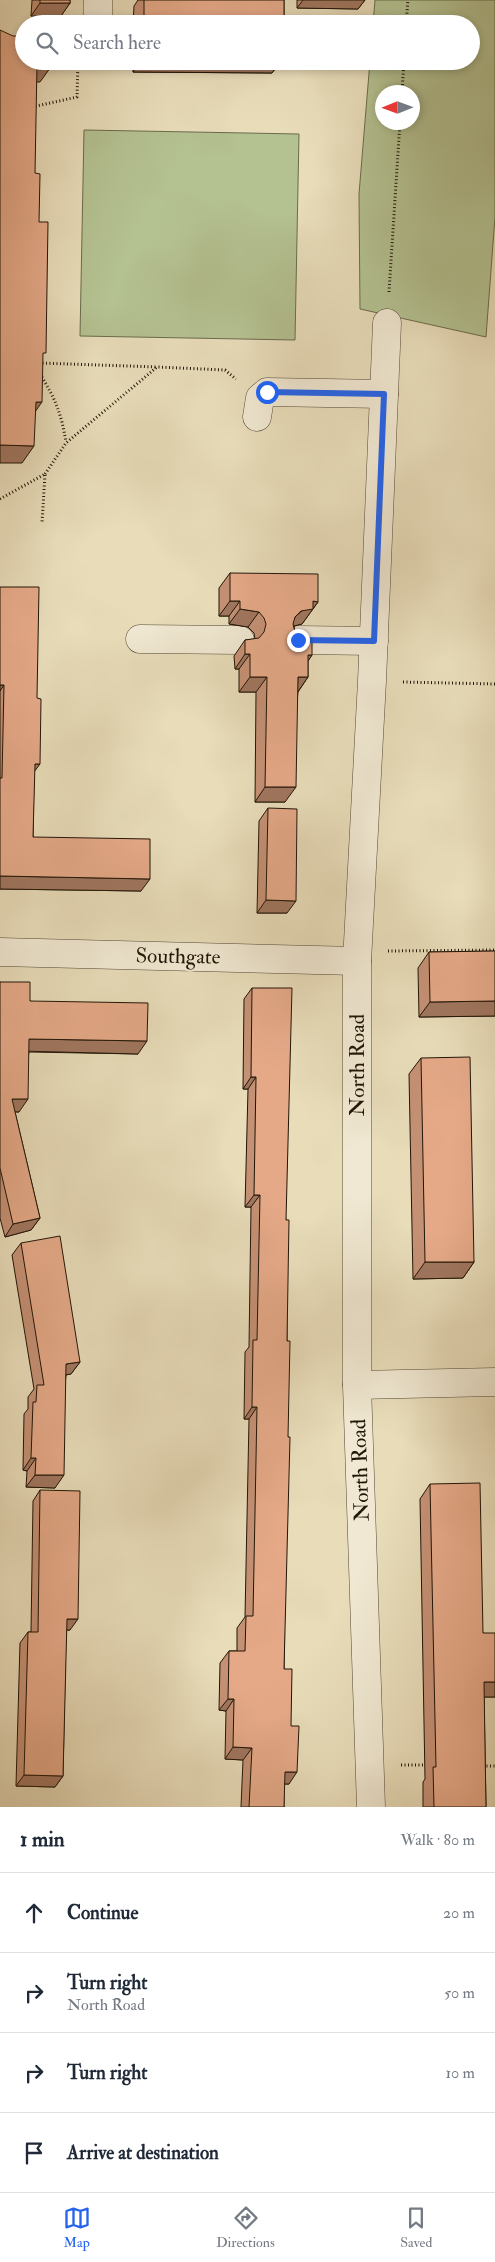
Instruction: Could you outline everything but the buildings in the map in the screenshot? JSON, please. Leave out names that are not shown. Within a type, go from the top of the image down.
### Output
[{"type":"street","points":[[98,0],[98,15]]},
{"type":"street","name":"North Road","points":[[371,1807],[357,1385],[357,956],[374,641],[387,323]]},
{"type":"street","points":[[258,407],[267,392],[384,394]]},
{"type":"street","points":[[140,639],[240,640]]},
{"type":"street","points":[[298,640],[374,641]]},
{"type":"street","name":"Southgate","points":[[0,952],[357,956]]},
{"type":"street","points":[[357,1385],[495,1382]]},
{"type":"path","points":[[407,15],[408,0]]},
{"type":"path","points":[[29,108],[77,97],[78,70]]},
{"type":"path","points":[[402,85],[403,70]]},
{"type":"path","points":[[387,323],[399,130]]},
{"type":"path","points":[[66,443],[62,415],[53,394],[33,363],[225,370],[258,407]]},
{"type":"path","points":[[0,499],[44,474],[66,443],[157,367]]},
{"type":"path","points":[[42,523],[44,474]]},
{"type":"path","points":[[372,681],[495,684]]},
{"type":"path","points":[[357,956],[495,950]]},
{"type":"path","points":[[371,1765],[428,1765]]},
{"type":"path","points":[[476,1766],[495,1766]]},
{"type":"green space","points":[[375,0],[495,0],[495,217],[486,337],[360,309],[359,194],[369,70],[480,70],[480,15],[374,15]]},
{"type":"green space","points":[[84,130],[299,134],[295,340],[80,336]]},
{"type":"route","points":[[267,392],[384,394],[374,641],[298,640]]}]
